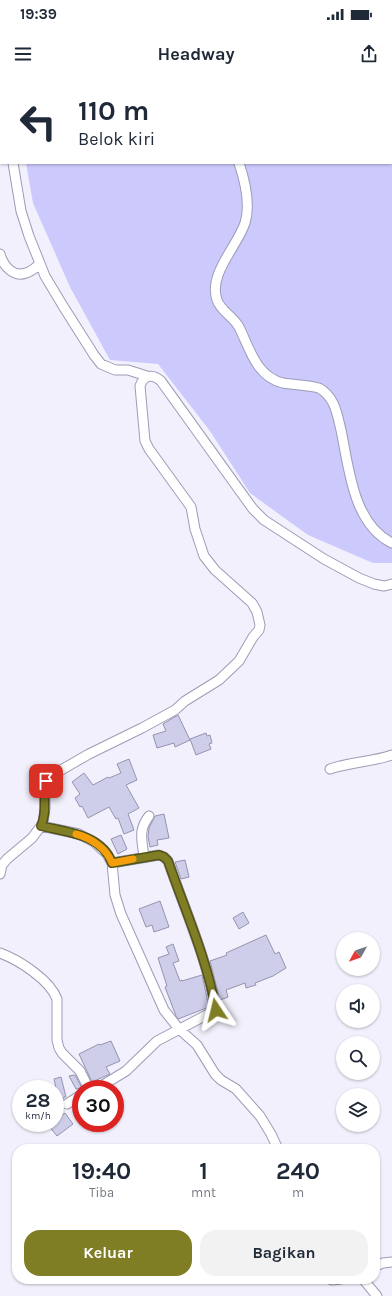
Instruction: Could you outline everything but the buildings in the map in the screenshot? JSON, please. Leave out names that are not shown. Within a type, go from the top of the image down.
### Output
[{"type":"street","points":[[13,164],[21,211],[45,276],[101,364],[115,370],[128,370],[147,376],[156,377],[161,381],[253,509],[264,520],[324,559],[359,578],[384,586],[392,584]]},
{"type":"street","points":[[240,164],[247,202],[247,213],[242,231],[216,280],[217,301],[237,323],[254,360],[261,370],[280,382],[319,388],[332,400],[339,422],[357,503],[369,523],[392,543]]},
{"type":"street","points":[[0,254],[7,268],[16,273],[26,274],[40,264]]},
{"type":"street","points":[[0,874],[2,865],[7,859],[32,838],[41,826],[45,809],[45,785],[49,777],[89,754],[175,710],[185,701],[219,680],[239,661],[259,630],[260,625],[257,612],[252,603],[215,570],[204,556],[195,529],[191,508],[186,499],[157,461],[145,441],[140,386],[142,380],[147,376]]},
{"type":"street","points":[[330,769],[344,764],[366,762],[392,755]]},
{"type":"street","points":[[144,857],[141,834],[142,828],[149,816]]},
{"type":"street","points":[[41,826],[79,834],[94,842],[108,854],[112,863],[115,895],[121,914],[164,1010],[179,1029],[197,1045],[215,1074],[242,1095],[260,1116],[276,1144]]},
{"type":"street","points":[[111,1080],[126,1070],[157,1041],[216,1010],[197,941],[168,861],[159,855],[112,863]]},
{"type":"street","points":[[0,953],[21,962],[47,984],[55,994],[57,999],[57,1040],[59,1048],[80,1071],[84,1080]]},
{"type":"street","points":[[67,1104],[72,1101]]},
{"type":"street","points":[[380,1264],[392,1262]]},
{"type":"street","points":[[367,1284],[378,1296]]},
{"type":"shaded area","points":[[26,164],[392,164],[392,563],[373,563],[308,535],[250,493],[210,431],[158,364],[110,360],[70,287],[33,203]]},
{"type":"slow traffic","points":[[76,834],[79,834],[94,842],[102,848],[108,854],[112,863],[133,859]]},
{"type":"route","points":[[46,781],[44,794],[45,809],[41,826],[79,834],[102,848],[108,854],[112,863],[159,855],[168,861],[197,941],[216,1010]]}]
